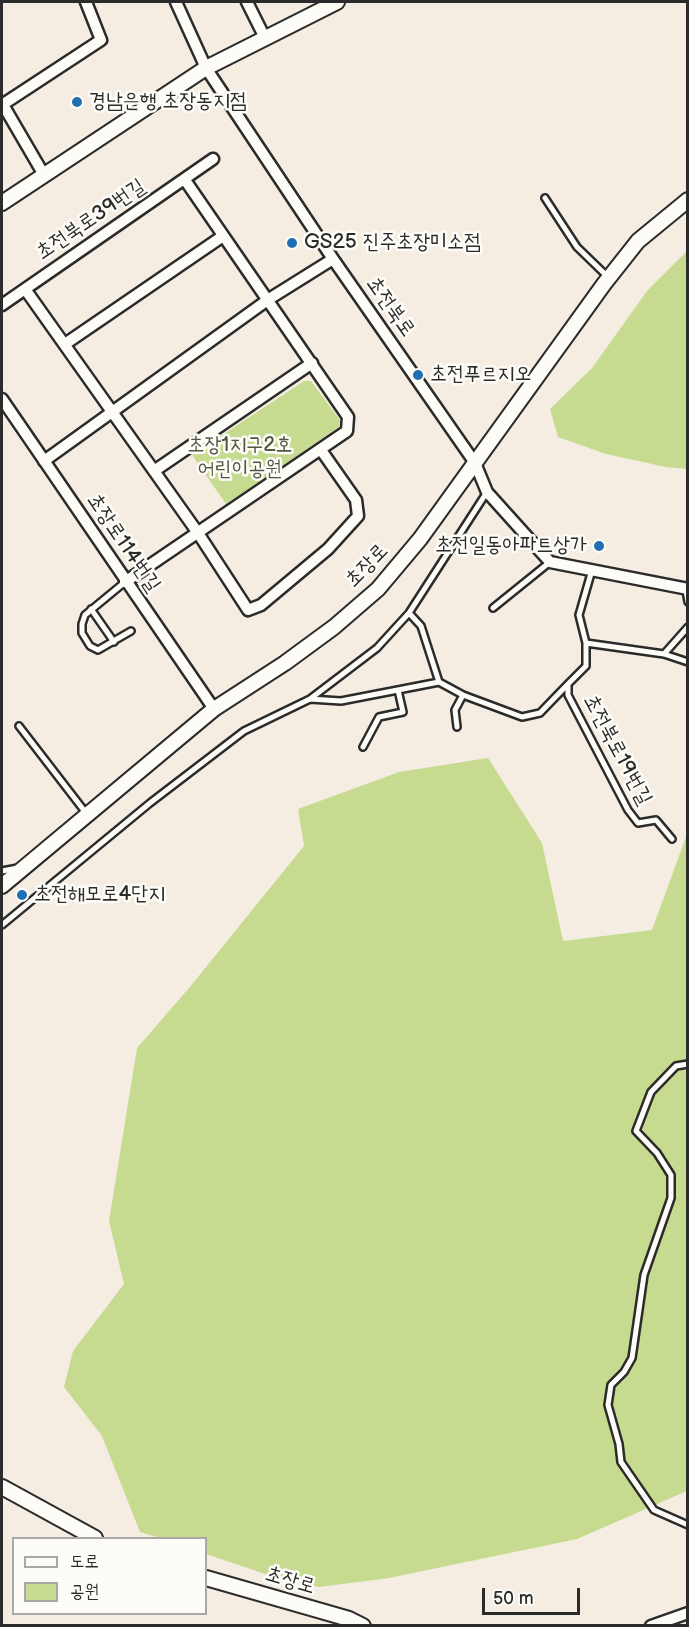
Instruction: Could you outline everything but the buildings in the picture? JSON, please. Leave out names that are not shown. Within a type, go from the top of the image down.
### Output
[{"type":"street","points":[[44,175],[2,104],[101,40],[86,2]]},
{"type":"street","name":"초전북로","points":[[176,2],[206,68],[333,259],[475,463],[488,492],[550,562]]},
{"type":"street","points":[[247,2],[265,38]]},
{"type":"street","points":[[2,203],[206,68],[337,2]]},
{"type":"street","name":"초전북로39번길","points":[[213,159],[25,289],[198,533],[248,610],[261,604],[328,549],[358,516],[356,500],[321,450]]},
{"type":"street","points":[[125,582],[347,431],[348,417],[185,180]]},
{"type":"street","name":"초장로","points":[[2,886],[214,709],[285,663],[334,627],[378,589],[420,539],[609,278],[639,241],[687,200]]},
{"type":"street","points":[[65,344],[223,236]]},
{"type":"street","points":[[44,462],[269,300],[333,259]]},
{"type":"street","points":[[2,305],[25,289]]},
{"type":"street","points":[[154,471],[312,363]]},
{"type":"street","name":"초장로114번길","points":[[2,399],[214,709]]},
{"type":"street","points":[[550,562],[687,590]]},
{"type":"street","points":[[2,1487],[91,1537]]},
{"type":"street","name":"초장로","points":[[207,1578],[349,1619],[363,1626]]},
{"type":"street","points":[[651,1626],[687,1613]]},
{"type":"lane","points":[[545,198],[577,247],[609,278]]},
{"type":"lane","points":[[2,925],[150,802],[244,730],[310,699],[377,648],[409,613],[488,492]]},
{"type":"lane","points":[[493,608],[550,562]]},
{"type":"lane","name":"초전북로19번길","points":[[439,682],[522,717],[540,713],[586,666],[586,643],[579,615],[592,570]]},
{"type":"lane","points":[[125,582],[90,609],[85,615],[82,633],[90,646],[98,650],[131,631]]},
{"type":"lane","points":[[687,590],[687,602]]},
{"type":"lane","points":[[90,609],[114,642]]},
{"type":"lane","points":[[310,699],[341,701],[439,682],[421,626],[409,613]]},
{"type":"lane","points":[[664,654],[687,627]]},
{"type":"lane","points":[[586,643],[664,654],[687,662]]},
{"type":"lane","name":"초전북로19번길","points":[[568,684],[568,695],[628,810],[638,823],[656,820],[672,839]]},
{"type":"lane","points":[[363,747],[379,717],[403,712],[398,690]]},
{"type":"lane","points":[[457,727],[455,710],[463,694]]},
{"type":"lane","points":[[19,726],[87,814]]},
{"type":"lane","points":[[2,871],[23,868]]},
{"type":"lane","points":[[687,1064],[676,1066],[651,1092],[636,1131],[657,1153],[670,1175],[671,1198],[644,1275],[632,1358],[624,1372],[611,1385],[608,1405],[619,1444],[621,1462],[654,1510],[687,1525]]},
{"type":"green space","points":[[687,251],[688,323],[685,330],[688,330],[687,469],[666,467],[606,454],[558,437],[550,409],[592,368],[647,291]]},
{"type":"green space","name":"초장1지구2호 어린이공원","points":[[304,381],[311,381],[340,420],[339,427],[226,504],[192,455]]},
{"type":"green space","points":[[488,758],[542,843],[563,941],[652,930],[687,834],[687,1491],[577,1539],[389,1578],[319,1587],[265,1574],[207,1554],[207,1537],[157,1537],[140,1532],[102,1436],[64,1387],[73,1351],[124,1284],[109,1221],[137,1048],[189,988],[304,846],[298,809],[399,772]]},
{"type":"place","name":"경남은행 초장동지점","points":[[77,102]]},
{"type":"place","name":"GS25 진주초장미소점","points":[[292,243]]},
{"type":"place","name":"초전푸르지오","points":[[418,375]]},
{"type":"place","name":"초전일동아파트상가","points":[[599,546]]},
{"type":"place","name":"초전해모로4단지","points":[[22,895]]}]
